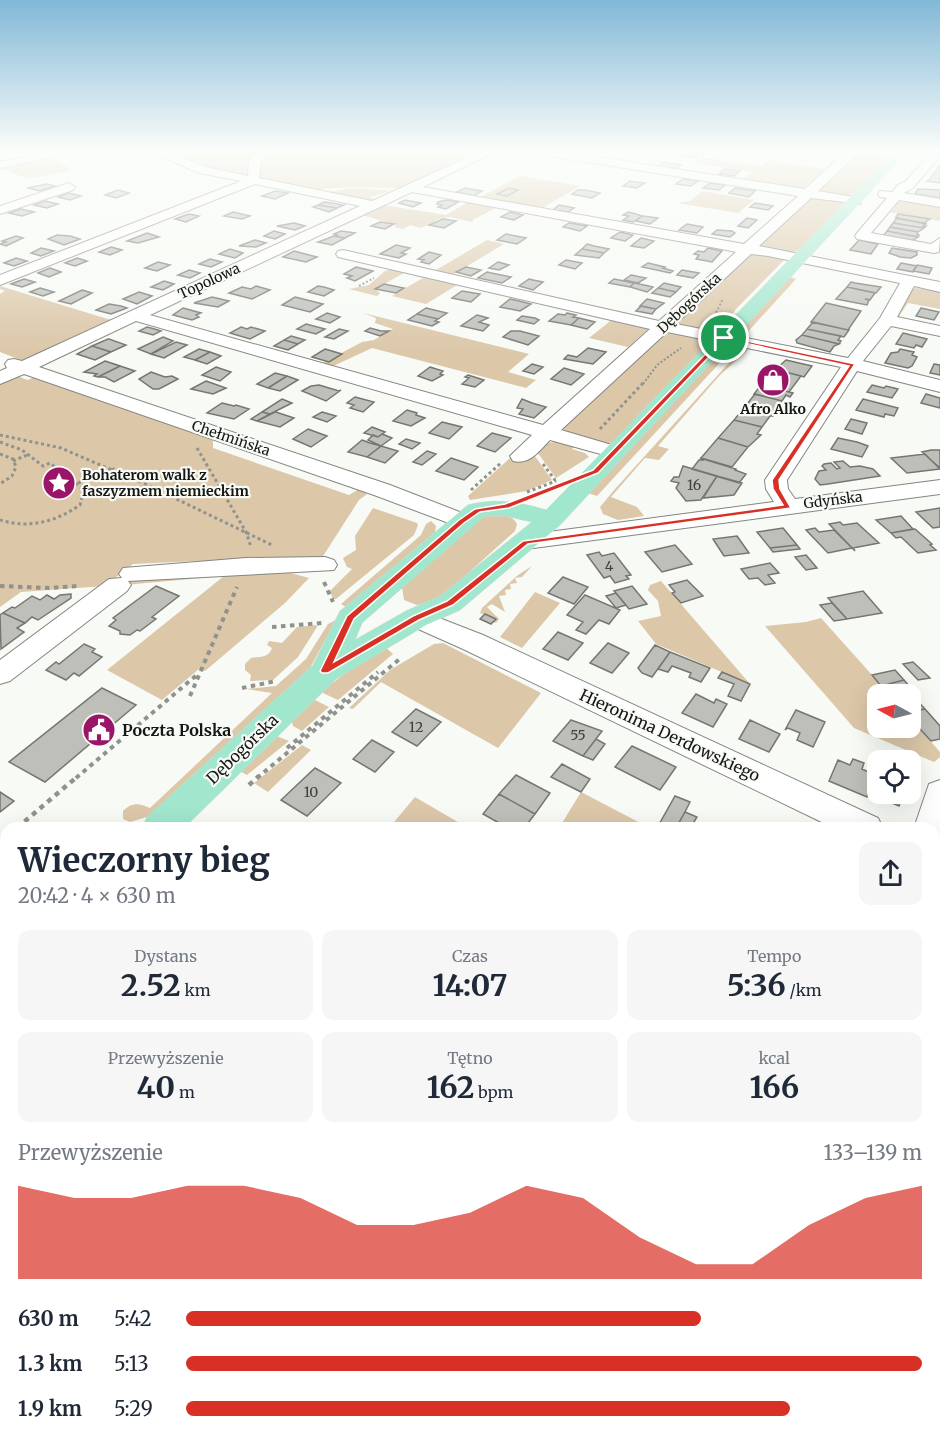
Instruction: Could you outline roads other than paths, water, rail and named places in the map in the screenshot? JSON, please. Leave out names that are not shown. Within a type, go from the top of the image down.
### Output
[{"type":"main road","points":[[507,506],[551,520],[839,217]]},
{"type":"main road","points":[[507,506],[596,471]]},
{"type":"main road","name":"Dębogórska","points":[[325,671],[350,618],[383,587],[477,510],[507,506]]},
{"type":"main road","name":"Dębogórska","points":[[166,822],[325,671],[416,618],[450,603],[551,520]]},
{"type":"main road","points":[[383,587],[392,606],[416,618]]},
{"type":"street","points":[[0,280],[160,217]]},
{"type":"street","name":"Topolowa","points":[[0,378],[346,217]]},
{"type":"street","points":[[572,217],[800,258],[940,286]]},
{"type":"street","name":"Dębogórska","points":[[521,456],[783,217]]},
{"type":"street","points":[[877,217],[862,236],[937,245]]},
{"type":"street","points":[[343,254],[664,326],[852,364],[940,386]]},
{"type":"street","points":[[788,506],[777,489],[776,480],[852,364],[887,320],[909,281]]},
{"type":"street","points":[[135,316],[615,452]]},
{"type":"street","points":[[887,320],[940,331]]},
{"type":"street","name":"Chełmińska","points":[[0,359],[382,490],[462,521]]},
{"type":"street","name":"Gdyńska","points":[[526,542],[940,487]]},
{"type":"street","name":"Gdyńska","points":[[551,520],[575,525],[619,529]]},
{"type":"street","points":[[0,674],[125,579],[246,566],[319,565]]},
{"type":"street","points":[[450,603],[473,642]]},
{"type":"street","name":"Hieronima Derdowskiego","points":[[416,618],[473,642],[854,822]]},
{"type":"street","points":[[933,822],[940,793]]},
{"type":"place","name":"Afro Alko","points":[[773,380]]},
{"type":"place","name":"Bohaterom walk z faszyzmem niemieckim","points":[[59,483]]},
{"type":"place","name":"Poczta Polska","points":[[99,730]]}]
